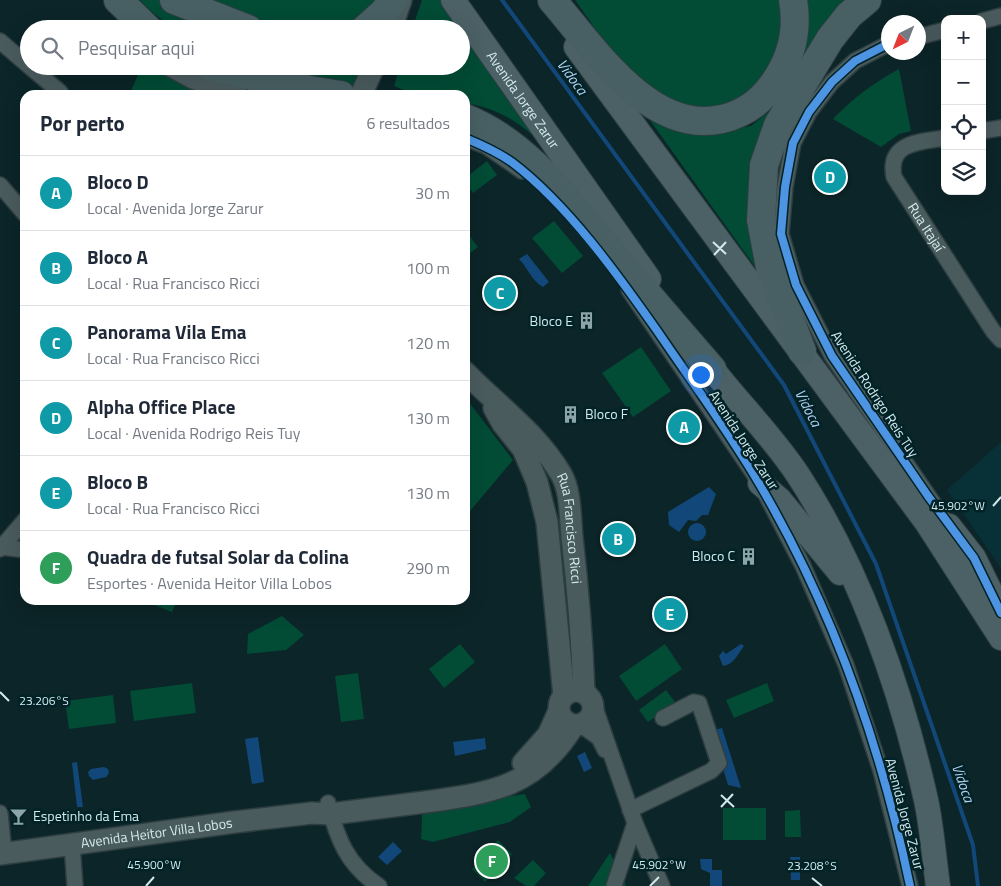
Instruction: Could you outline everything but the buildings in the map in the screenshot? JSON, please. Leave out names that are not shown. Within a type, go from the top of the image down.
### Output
[{"type":"highway","points":[[118,0],[139,20]]},
{"type":"highway","points":[[174,0],[225,20]]},
{"type":"highway","points":[[376,20],[383,14],[393,0]]},
{"type":"highway","points":[[552,0],[625,84],[644,99],[665,111],[688,120],[702,121],[716,120],[742,111],[765,95],[775,82],[791,52],[794,35],[794,0]]},
{"type":"highway","points":[[802,350],[770,268],[760,220],[764,165],[778,125],[830,39],[849,16],[867,0]]},
{"type":"highway","points":[[247,75],[310,90]]},
{"type":"highway","points":[[470,120],[507,140],[527,157],[567,200],[712,369]]},
{"type":"main road","name":"Avenida Jorge Zarur","points":[[454,0],[468,20]]},
{"type":"main road","points":[[541,0],[802,350],[927,523],[1001,638]]},
{"type":"main road","name":"Avenida Jorge Zarur","points":[[470,23],[712,369],[796,472],[820,510],[863,601],[899,696],[926,802],[938,886]]},
{"type":"main road","points":[[760,484],[780,500],[798,520],[863,601]]},
{"type":"main road","points":[[949,526],[974,558],[1001,613]]},
{"type":"street","points":[[109,0],[123,20]]},
{"type":"street","points":[[394,20],[401,0]]},
{"type":"street","points":[[986,20],[1001,16]]},
{"type":"street","points":[[926,34],[941,31]]},
{"type":"street","points":[[0,41],[20,58]]},
{"type":"street","name":"Avenida Rodrigo Reis Tuy","points":[[881,48],[856,61],[832,82],[809,112],[793,143],[785,187],[781,234],[796,285],[832,356],[949,526]]},
{"type":"street","points":[[40,75],[58,90]]},
{"type":"street","points":[[187,75],[224,90]]},
{"type":"street","points":[[359,90],[369,75]]},
{"type":"street","points":[[986,130],[1001,128]]},
{"type":"street","name":"Rua Itajaí","points":[[941,139],[913,143],[903,148],[894,161],[894,177],[1001,340]]},
{"type":"street","name":"Avenida Jorge Zarur","points":[[470,140],[486,146],[511,162],[562,209],[628,289],[760,484],[803,566],[846,665],[881,771],[910,886]]},
{"type":"street","points":[[0,185],[20,208]]},
{"type":"street","name":"Rua Francisco Ricci","points":[[470,377],[487,395],[527,428],[562,475],[570,515],[582,630],[576,709]]},
{"type":"street","name":"Rua Francisco Ricci","points":[[487,395],[503,424],[523,450],[537,482],[546,522],[576,709]]},
{"type":"street","points":[[537,482],[544,475],[550,473],[562,475]]},
{"type":"street","points":[[1,548],[20,526]]},
{"type":"street","points":[[1,548],[20,550]]},
{"type":"street","points":[[614,886],[632,816],[711,771],[719,763],[699,703],[694,702],[663,718]]},
{"type":"street","points":[[576,709],[599,738],[614,766],[632,816],[662,886]]},
{"type":"street","points":[[576,709],[614,766]]},
{"type":"street","name":"Avenida Heitor Villa Lobos","points":[[2,854],[324,810],[365,795],[474,784],[501,776],[520,765],[540,746],[551,729],[576,709]]},
{"type":"street","points":[[324,810],[344,852],[362,873],[379,886]]},
{"type":"street","points":[[0,813],[2,854]]},
{"type":"street","points":[[72,845],[76,886]]},
{"type":"shaded area","points":[[1001,442],[1001,568],[947,490]]},
{"type":"green space","points":[[140,0],[168,0],[213,20],[163,20]]},
{"type":"green space","points":[[207,0],[378,0],[363,16],[356,20],[259,20]]},
{"type":"green space","points":[[422,0],[449,0],[462,20],[415,20]]},
{"type":"green space","points":[[575,0],[780,0],[781,23],[778,45],[770,66],[764,75],[741,96],[726,104],[694,107],[678,103],[663,96],[634,75],[610,49]]},
{"type":"green space","points":[[802,0],[857,0],[768,139],[771,289],[634,98],[711,133],[751,126],[777,105],[797,74],[807,36]]},
{"type":"green space","points":[[470,31],[551,152],[522,126],[502,114],[470,104],[470,90],[403,90],[394,86],[397,75],[470,75]]},
{"type":"green space","points":[[899,69],[911,131],[899,134],[881,147],[833,119],[863,92]]},
{"type":"green space","points":[[138,75],[168,75],[196,90],[131,90]]},
{"type":"green space","points":[[287,75],[367,75],[362,87]]},
{"type":"green space","points":[[487,161],[497,175],[473,193],[470,189],[470,174]]},
{"type":"green space","points":[[554,221],[583,256],[562,273],[532,238]]},
{"type":"green space","points":[[470,237],[478,247],[470,253]]},
{"type":"green space","points":[[641,347],[671,391],[633,417],[602,373]]},
{"type":"green space","points":[[470,404],[513,460],[470,511]]},
{"type":"green space","points":[[154,605],[175,605],[172,612]]},
{"type":"green space","points":[[282,616],[304,635],[286,650],[247,654],[248,634]]},
{"type":"green space","points":[[460,644],[475,662],[444,688],[429,669]]},
{"type":"green space","points":[[665,644],[682,669],[636,701],[619,676]]},
{"type":"green space","points":[[358,673],[364,719],[341,722],[335,676]]},
{"type":"green space","points":[[192,683],[196,713],[134,721],[130,691]]},
{"type":"green space","points":[[767,683],[774,701],[734,718],[726,700]]},
{"type":"green space","points":[[666,690],[675,702],[648,722],[639,710]]},
{"type":"green space","points":[[113,695],[116,723],[69,729],[65,701]]},
{"type":"green space","points":[[525,794],[531,807],[510,822],[433,842],[421,839],[422,815],[435,807]]},
{"type":"green space","points":[[723,808],[766,808],[766,840],[723,840]]},
{"type":"green space","points":[[800,810],[801,837],[785,837],[785,811]]},
{"type":"green space","points":[[498,840],[512,854],[485,882],[472,869]]},
{"type":"green space","points":[[610,853],[626,886],[588,886]]},
{"type":"green space","points":[[533,860],[546,873],[534,886],[526,886],[514,878]]},
{"type":"water","points":[[527,254],[549,282],[543,287],[535,281],[519,259]]},
{"type":"water","points":[[709,487],[716,494],[708,515],[702,515],[696,521],[688,520],[679,532],[669,525],[668,512]]},
{"type":"water","points":[[697,523],[705,528],[706,532],[701,540],[697,541],[689,536],[688,532],[693,524]]},
{"type":"water","points":[[741,644],[744,646],[735,658],[723,666],[719,656],[723,651],[726,654]]},
{"type":"water","points":[[722,728],[741,788],[728,785],[711,731]]},
{"type":"water","points":[[258,737],[264,782],[252,784],[245,739]]},
{"type":"water","points":[[485,738],[486,749],[455,756],[453,742]]},
{"type":"water","points":[[585,752],[592,768],[584,772],[577,756]]},
{"type":"water","points":[[77,762],[83,807],[77,807],[72,763]]},
{"type":"water","points":[[104,767],[108,769],[109,773],[106,777],[93,780],[89,776],[88,772],[91,769]]},
{"type":"water","points":[[393,842],[402,851],[387,865],[378,857]]},
{"type":"water","points":[[790,857],[800,857],[800,880],[791,880]]},
{"type":"water","points":[[700,859],[712,859],[712,870],[722,870],[722,886],[710,886],[710,873],[701,869]]},
{"type":"waterway","name":"Vidoca","points":[[502,0],[784,385],[876,564],[973,845],[978,886]]},
{"type":"cycle path","points":[[881,48],[855,61],[832,82],[809,112],[793,143],[785,187],[781,234],[796,285],[832,356],[928,496],[974,558],[1001,613]]},
{"type":"cycle path","points":[[470,140],[502,155],[513,163],[573,220],[643,310],[724,427],[760,485],[810,580],[851,679],[869,730],[884,782],[910,886]]},
{"type":"place","name":"Alpha Office Place","points":[[830,177]]},
{"type":"place","name":"Panorama Vila Ema","points":[[500,293]]},
{"type":"place","name":"Bloco E","points":[[587,321]]},
{"type":"place","name":"Bloco F","points":[[571,414]]},
{"type":"place","name":"Bloco D","points":[[684,427]]},
{"type":"place","name":"Bloco A","points":[[618,539]]},
{"type":"place","name":"Bloco C","points":[[749,556]]},
{"type":"place","name":"Bloco B","points":[[670,614]]},
{"type":"place","name":"Espetinho da Ema","points":[[19,816]]},
{"type":"place","name":"Quadra de futsal Solar da Colina","points":[[492,861]]}]
